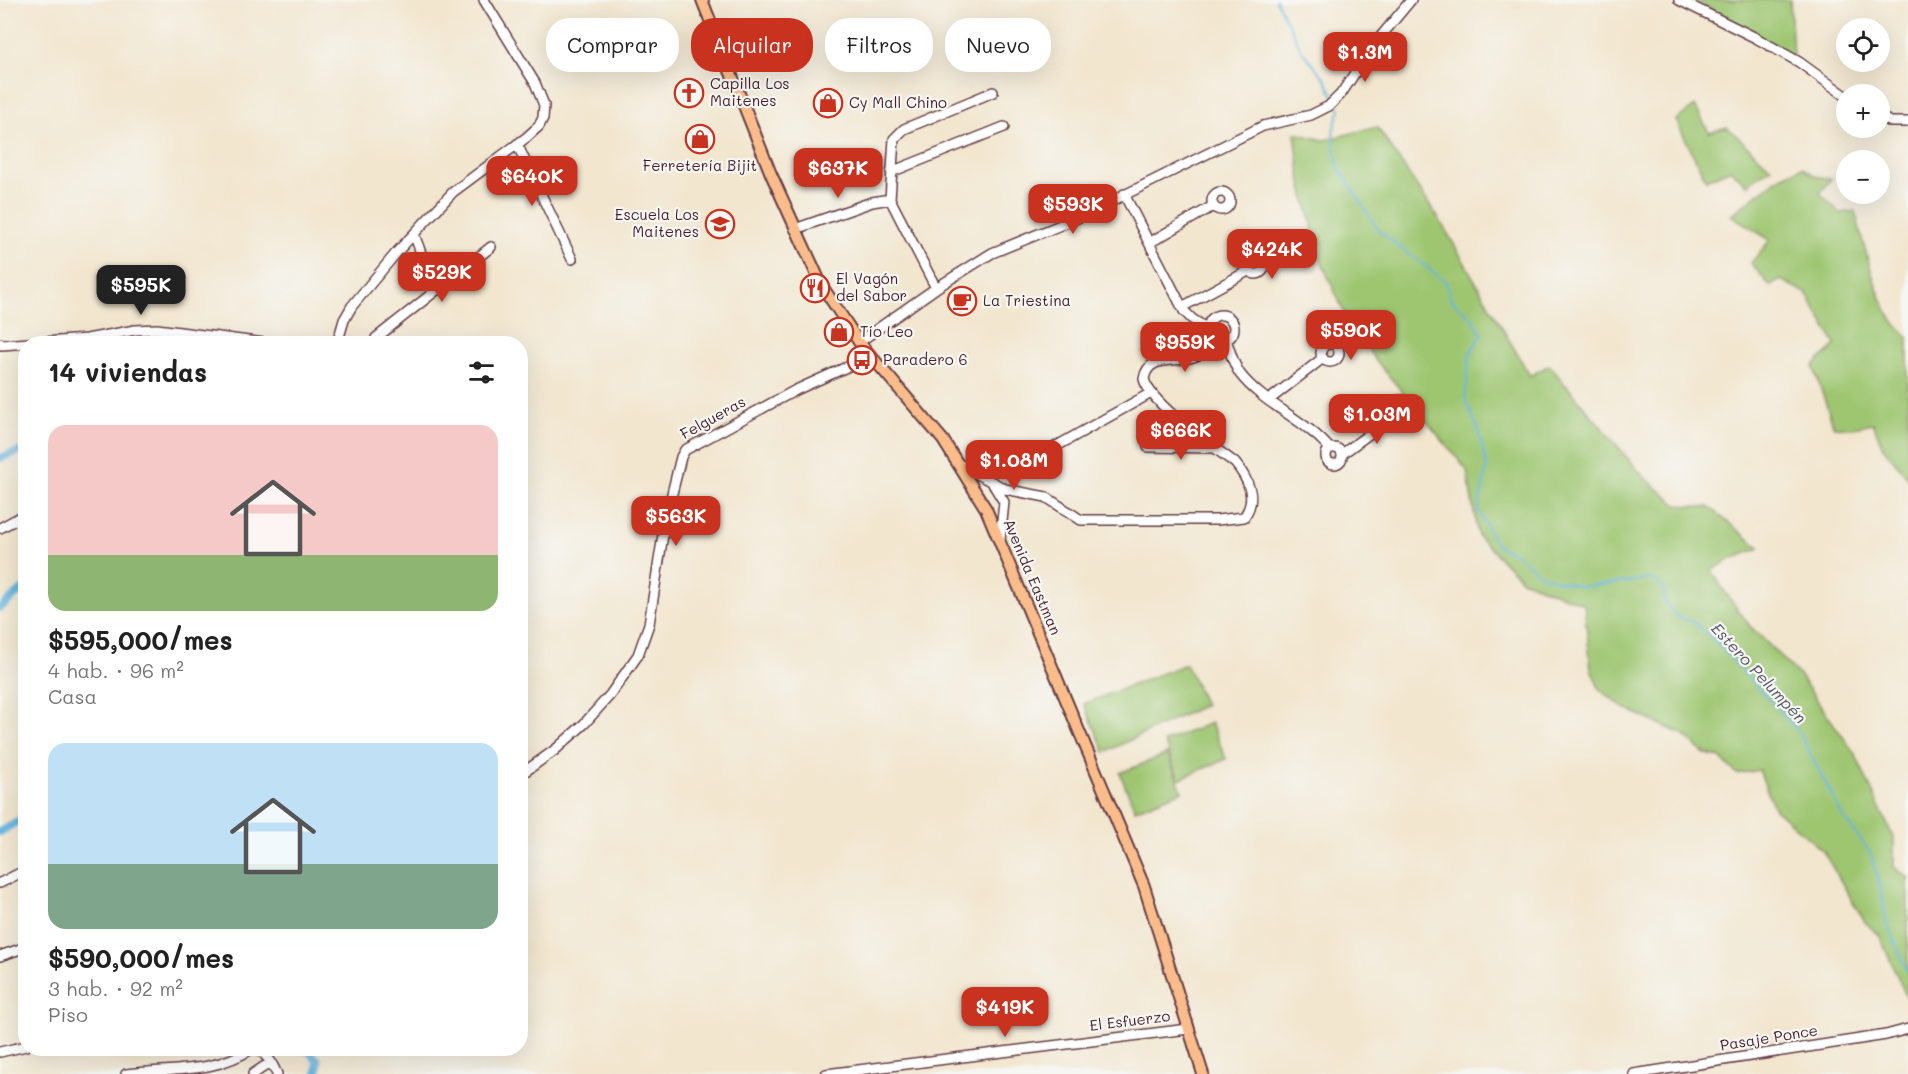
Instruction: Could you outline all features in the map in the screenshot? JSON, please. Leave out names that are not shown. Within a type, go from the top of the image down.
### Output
[{"type":"main road","name":"Avenida Eastman","points":[[702,0],[748,119],[822,286],[859,342],[943,440],[961,465],[986,509],[1144,886],[1203,1074]]},
{"type":"street","points":[[339,336],[344,320],[352,306],[414,234],[460,185],[517,144],[539,126],[543,118],[544,105],[527,68],[484,0]]},
{"type":"street","points":[[859,342],[936,288],[992,253],[1068,223],[1263,126],[1311,115],[1329,106],[1341,94],[1372,47],[1411,0]]},
{"type":"street","points":[[1679,0],[1782,52],[1836,89]]},
{"type":"street","points":[[936,288],[890,199],[894,140],[898,133],[993,92]]},
{"type":"street","points":[[1890,122],[1908,122]]},
{"type":"street","points":[[891,172],[1004,127]]},
{"type":"street","points":[[517,144],[572,259]]},
{"type":"street","points":[[1124,194],[1182,307],[1192,319],[1208,329],[1215,339]]},
{"type":"street","points":[[795,228],[872,202],[890,199]]},
{"type":"street","points":[[1149,243],[1213,206]]},
{"type":"street","points":[[414,234],[435,291]]},
{"type":"street","points":[[379,336],[492,247]]},
{"type":"street","points":[[1182,307],[1250,270]]},
{"type":"street","points":[[1208,329],[1209,322],[1215,316],[1226,316],[1232,322],[1233,330],[1226,339]]},
{"type":"street","points":[[103,336],[135,330],[157,329],[220,336]]},
{"type":"street","points":[[961,465],[1005,489],[1047,497],[1081,520],[1217,520],[1244,517],[1251,498],[1248,480],[1235,463],[1159,403],[1144,379],[1145,373],[1152,365],[1162,360],[1196,357],[1215,339],[1226,339]]},
{"type":"street","points":[[1226,339],[1240,373],[1252,387],[1322,440],[1330,449],[1327,458],[1332,463],[1340,462],[1342,454],[1395,415]]},
{"type":"street","points":[[0,343],[18,342]]},
{"type":"street","name":"Felgueras","points":[[528,769],[555,750],[584,724],[616,687],[638,654],[649,624],[665,522],[681,457],[685,450],[796,390],[871,356]]},
{"type":"street","points":[[1269,400],[1323,358]]},
{"type":"street","points":[[1055,447],[1151,393]]},
{"type":"street","points":[[1148,447],[1215,448]]},
{"type":"street","points":[[992,482],[1002,496],[1004,511],[1000,540]]},
{"type":"street","points":[[1004,511],[1021,493]]},
{"type":"street","points":[[0,528],[18,518]]},
{"type":"street","points":[[0,883],[18,874]]},
{"type":"street","points":[[0,956],[18,950]]},
{"type":"street","name":"El Esfuerzo","points":[[826,1074],[1188,1029]]},
{"type":"street","name":"Pasaje Ponce","points":[[1634,1074],[1886,1035],[1908,1029]]},
{"type":"street","points":[[0,1052],[18,1048]]},
{"type":"street","points":[[126,1074],[200,1070],[237,1060],[242,1056]]},
{"type":"street","points":[[266,1056],[277,1074]]},
{"type":"street","points":[[254,1074],[271,1062]]},
{"type":"green space","points":[[1695,0],[1790,0],[1793,58]]},
{"type":"green space","points":[[1695,106],[1709,132],[1727,127],[1771,168],[1746,185],[1731,169],[1706,180],[1676,120]]},
{"type":"green space","points":[[1377,127],[1441,222],[1530,376],[1549,365],[1642,475],[1677,505],[1709,507],[1760,548],[1729,560],[1712,570],[1749,625],[1799,675],[1855,754],[1894,839],[1894,867],[1908,877],[1908,1000],[1879,935],[1865,922],[1823,851],[1774,808],[1759,770],[1737,774],[1719,757],[1703,753],[1684,735],[1626,709],[1600,690],[1591,669],[1584,604],[1522,580],[1478,536],[1467,470],[1375,359],[1348,321],[1321,261],[1301,183],[1295,133],[1324,140]]},
{"type":"green space","points":[[1802,167],[1815,176],[1831,179],[1820,193],[1840,213],[1855,211],[1880,296],[1897,326],[1908,336],[1908,478],[1883,447],[1873,423],[1849,428],[1834,427],[1813,366],[1836,345],[1806,293],[1781,280],[1770,286],[1751,263],[1770,240],[1731,215],[1779,178]]},
{"type":"green space","points":[[1186,664],[1205,705],[1105,752],[1084,704]]},
{"type":"green space","points":[[1211,723],[1226,759],[1179,779],[1164,742]]},
{"type":"green space","points":[[1167,754],[1182,791],[1135,810],[1120,773]]},
{"type":"waterway","name":"Estero Pelumpén","points":[[1276,0],[1302,51],[1326,80],[1334,98]]},
{"type":"waterway","name":"Estero Pelumpén","points":[[1337,103],[1340,109],[1333,131],[1338,166],[1379,231],[1446,282],[1451,300],[1471,317],[1482,334],[1470,353],[1465,400],[1478,429],[1487,467],[1478,511],[1497,546],[1517,554],[1542,576],[1582,587],[1652,579],[1664,588],[1664,601],[1677,617],[1692,621],[1714,640],[1799,732],[1843,817],[1871,854],[1887,923],[1908,973]]},
{"type":"waterway","points":[[0,458],[18,452]]},
{"type":"waterway","points":[[0,608],[18,593]]},
{"type":"waterway","points":[[0,832],[18,821]]},
{"type":"waterway","points":[[314,1056],[318,1060],[317,1074]]},
{"type":"place","name":"Capilla Los Maitenes","points":[[689,93]]},
{"type":"place","name":"Cy Mall Chino","points":[[828,103]]},
{"type":"place","name":"Ferretería Bijit","points":[[700,139]]},
{"type":"place","name":"Escuela Los Maitenes","points":[[720,224]]},
{"type":"place","name":"El Vagón del Sabor","points":[[815,288]]},
{"type":"place","name":"La Triestina","points":[[962,301]]},
{"type":"place","name":"Tío Leo","points":[[839,332]]},
{"type":"place","name":"Paradero 6","points":[[862,360]]}]
